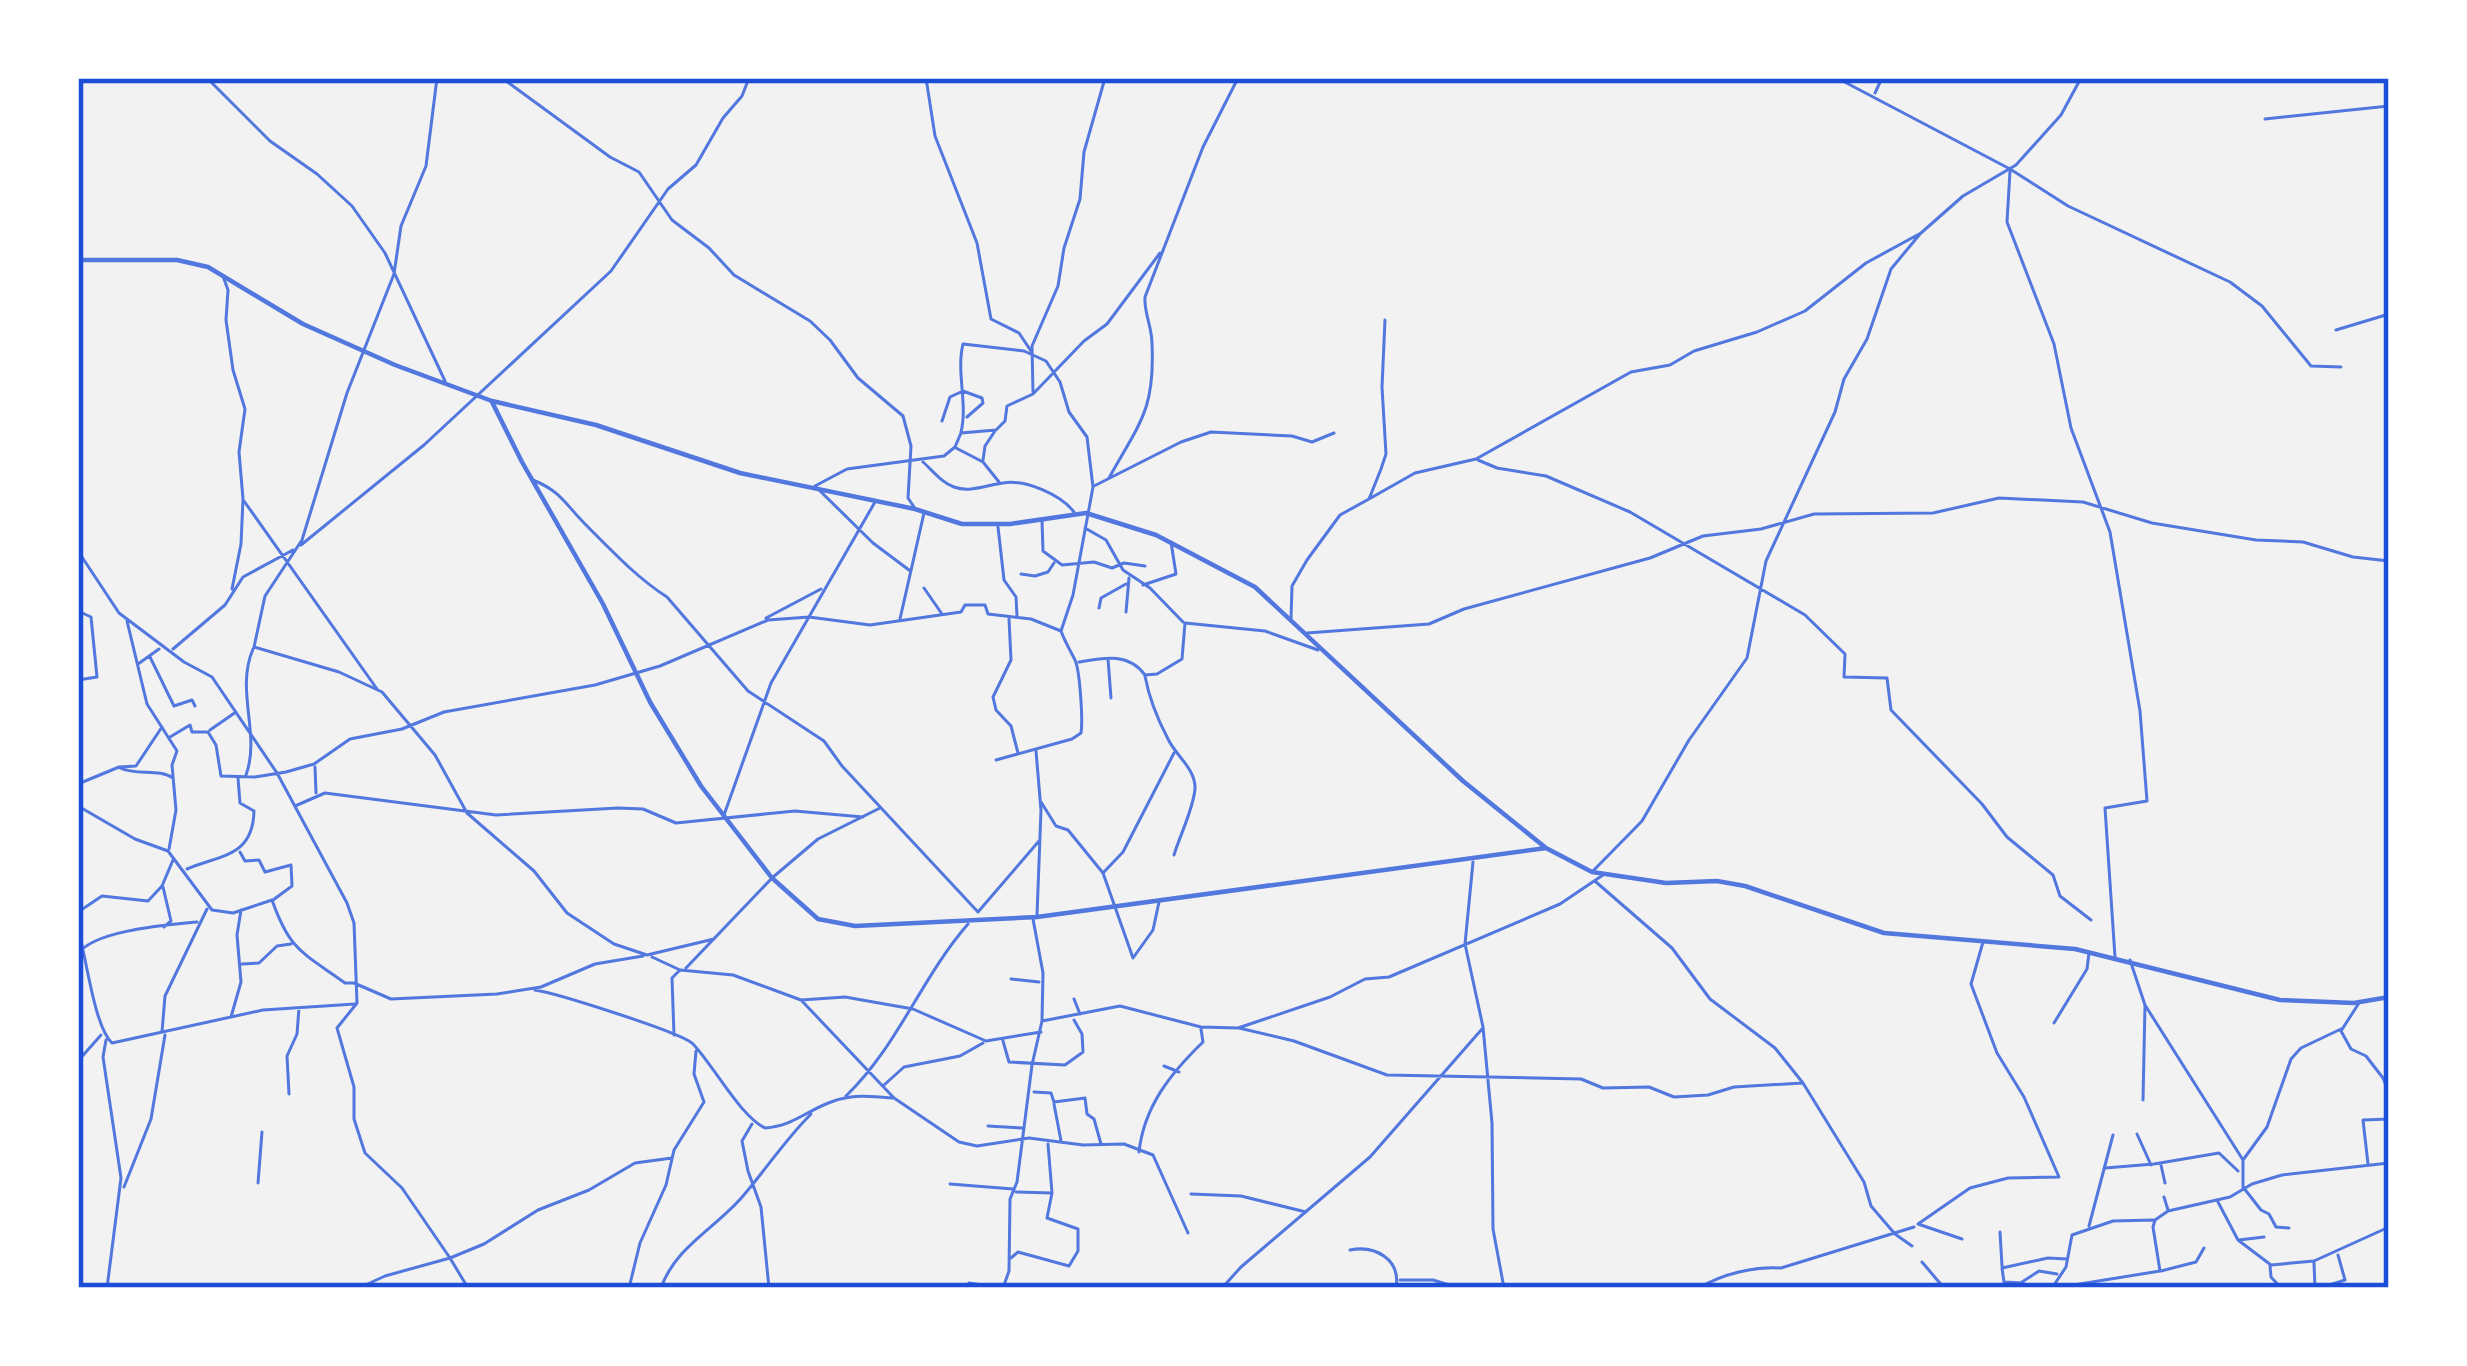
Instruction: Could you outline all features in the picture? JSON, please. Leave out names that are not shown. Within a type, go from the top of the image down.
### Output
[{"type":"street","points":[[207,78],[270,141],[352,206],[376,239],[447,385]]},
{"type":"street","points":[[172,650],[225,605],[243,577],[284,558],[302,539],[329,445],[394,274],[401,226],[427,166],[436,78]]},
{"type":"street","points":[[502,78],[610,158],[639,172],[659,204],[734,274],[791,306],[830,340],[858,379],[903,416],[912,463],[908,499],[916,509]]},
{"type":"street","points":[[295,548],[313,539],[611,271],[668,189],[696,165],[749,78]]},
{"type":"street","points":[[926,78],[934,136],[977,243],[991,319],[1019,333],[1032,353],[1054,369],[1069,412],[1087,437],[1093,487],[1067,621],[1061,631]]},
{"type":"street","points":[[1033,394],[1031,346],[1058,286],[1079,199],[1084,152],[1105,78]]},
{"type":"street","points":[[1109,478],[1151,400],[1153,346],[1145,297],[1203,147],[1238,78]]},
{"type":"street","points":[[1837,78],[2010,169],[2068,206],[2230,282],[2262,306],[2312,367],[2341,367]]},
{"type":"street","points":[[1874,94],[1882,78]]},
{"type":"street","points":[[1592,872],[1642,820],[1689,740],[1747,658],[1766,561],[1835,412],[1852,361],[1867,339],[1891,269],[1921,233],[1963,196],[2010,169],[2061,115],[2081,78]]},
{"type":"street","points":[[2265,119],[2389,106]]},
{"type":"street","points":[[2010,169],[2006,222],[2054,344],[2071,428],[2110,532],[2139,708],[2147,801],[2105,808],[2115,956]]},
{"type":"street","points":[[1291,622],[1292,586],[1340,515],[1414,473],[1476,459],[1631,372],[1670,365],[1805,311],[1866,263],[1921,233]]},
{"type":"street","points":[[982,462],[985,446],[1005,421],[1006,406],[1033,394],[1054,369],[1107,324],[1160,253]]},
{"type":"street","points":[[78,260],[177,260],[208,267],[303,324],[447,385],[492,401],[596,425],[733,472],[815,486],[962,524],[1086,513],[1171,542],[1255,587],[1463,781],[1546,848],[1592,872],[1666,884],[1718,881],[1745,886],[1884,933],[1984,939],[2115,956],[2280,1000],[2360,1002],[2389,997]]},
{"type":"street","points":[[222,275],[228,290],[226,320],[233,370],[245,409],[239,452],[241,544],[232,591]]},
{"type":"street","points":[[2336,330],[2389,314]]},
{"type":"street","points":[[1369,499],[1386,454],[1385,320]]},
{"type":"street","points":[[815,486],[847,470],[922,461],[944,456],[955,447],[965,418],[959,357],[963,344],[1032,353]]},
{"type":"street","points":[[942,421],[950,398],[963,391],[982,398],[983,403],[965,418]]},
{"type":"street","points":[[492,401],[701,786],[772,878],[798,906],[818,919],[835,924],[1035,917],[1546,848]]},
{"type":"street","points":[[961,433],[996,430]]},
{"type":"street","points":[[1093,487],[1181,442],[1211,432],[1292,436],[1312,442],[1334,434]]},
{"type":"street","points":[[955,447],[982,462],[1001,483]]},
{"type":"street","points":[[1476,459],[1497,468],[1546,476],[1630,512],[1805,615],[1844,654],[1844,677],[1887,678],[1891,710],[2007,836],[2053,875],[2060,896],[2091,920]]},
{"type":"street","points":[[922,461],[951,487],[964,490],[1001,483],[1059,496],[1075,513]]},
{"type":"street","points":[[532,479],[569,502],[586,525],[667,597],[748,691],[824,741],[978,912]]},
{"type":"street","points":[[815,486],[873,543],[909,570]]},
{"type":"street","points":[[1305,634],[1429,624],[1464,609],[1650,558],[1685,542],[1814,514],[1933,513],[1999,498],[2056,499],[2152,523],[2256,540],[2302,542],[2389,561]]},
{"type":"street","points":[[243,499],[378,690],[435,754],[466,813],[534,871],[567,913],[614,944],[683,970],[733,975],[801,1000],[845,997],[913,1009],[986,1041]]},
{"type":"street","points":[[724,818],[765,700],[823,588],[846,557],[876,500]]},
{"type":"street","points":[[900,621],[924,513]]},
{"type":"street","points":[[1042,519],[1040,545],[1062,566],[1094,562],[1109,568],[1136,562],[1145,566]]},
{"type":"street","points":[[998,524],[1004,580],[1016,597],[1017,617]]},
{"type":"street","points":[[1083,527],[1106,540],[1130,577],[1150,588],[1185,623],[1264,631],[1324,650]]},
{"type":"street","points":[[1141,585],[1176,574],[1171,542]]},
{"type":"street","points":[[78,551],[127,619],[212,677],[304,818],[347,903],[356,944],[357,1003],[337,1028],[354,1087],[354,1119],[365,1153],[402,1188],[468,1288]]},
{"type":"street","points":[[245,776],[252,758],[245,696],[265,596],[284,558]]},
{"type":"street","points":[[1022,574],[1048,572],[1054,561]]},
{"type":"street","points":[[1126,612],[1130,577]]},
{"type":"street","points":[[1099,608],[1101,598],[1126,584]]},
{"type":"street","points":[[208,732],[216,745],[220,776],[277,773],[314,764],[350,739],[411,726],[444,712],[562,692],[636,673],[711,644],[823,588]]},
{"type":"street","points":[[925,588],[944,616]]},
{"type":"street","points":[[754,624],[809,617],[870,625],[944,616],[961,612],[965,605],[986,605],[988,614],[1017,617],[1061,631],[1077,663],[1081,733],[996,760]]},
{"type":"street","points":[[78,611],[91,616],[97,677],[78,680]]},
{"type":"street","points":[[1009,617],[1011,660],[993,697],[996,710],[1011,726],[1018,753]]},
{"type":"street","points":[[127,619],[147,704],[177,751],[172,765],[176,810],[168,850]]},
{"type":"street","points":[[1145,675],[1179,664],[1185,623]]},
{"type":"street","points":[[136,664],[162,646]]},
{"type":"street","points":[[254,647],[339,672],[378,690]]},
{"type":"street","points":[[150,657],[174,706],[192,700],[195,706]]},
{"type":"street","points":[[1077,663],[1108,657],[1134,664],[1145,675],[1149,700],[1196,786],[1174,855]]},
{"type":"street","points":[[1108,657],[1111,698]]},
{"type":"street","points":[[170,737],[190,724],[192,732],[208,732],[237,711]]},
{"type":"street","points":[[78,784],[140,762],[163,726]]},
{"type":"street","points":[[968,1283],[1003,1288],[1010,1258],[1010,1199],[1041,1032],[1042,982],[1035,917],[1041,802],[1036,749]]},
{"type":"street","points":[[1103,873],[1123,852],[1175,751]]},
{"type":"street","points":[[314,764],[316,795]]},
{"type":"street","points":[[118,767],[173,778]]},
{"type":"street","points":[[183,871],[239,850],[254,811],[240,803],[238,776]]},
{"type":"street","points":[[293,806],[316,795],[496,815],[643,809],[676,823],[795,811],[862,817]]},
{"type":"street","points":[[1041,802],[1056,826],[1068,830],[1103,873],[1133,958],[1153,930],[1159,900]]},
{"type":"street","points":[[78,806],[135,839],[168,850],[208,908],[241,910],[272,900],[292,886],[291,866],[265,872],[260,860],[244,861],[239,850]]},
{"type":"street","points":[[674,1035],[672,978],[818,839],[880,808]]},
{"type":"street","points":[[844,1098],[869,1074],[947,948],[1040,841]]},
{"type":"street","points":[[78,912],[102,896],[148,901],[162,886],[174,857]]},
{"type":"street","points":[[1474,858],[1465,944],[1483,1027],[1493,1229],[1504,1288]]},
{"type":"street","points":[[1238,1028],[1330,997],[1366,979],[1389,977],[1561,904],[1603,875]]},
{"type":"street","points":[[1595,880],[1672,948],[1709,999],[1775,1048],[1803,1083],[1864,1182],[1871,1206],[1912,1246]]},
{"type":"street","points":[[162,886],[171,921],[163,928]]},
{"type":"street","points":[[272,900],[276,919],[291,944],[345,983],[392,999],[529,989],[595,964],[714,939]]},
{"type":"street","points":[[107,1288],[121,1194],[151,1119],[165,996],[208,908]]},
{"type":"street","points":[[230,1019],[241,982],[237,935],[241,910]]},
{"type":"street","points":[[78,954],[83,946],[107,937],[199,922]]},
{"type":"street","points":[[78,930],[105,1036],[121,1194]]},
{"type":"street","points":[[1699,1288],[1732,1274],[1780,1268],[1918,1226],[1970,1188],[2008,1178],[2059,1178],[2024,1097],[1997,1053],[1971,984],[1984,939]]},
{"type":"street","points":[[241,964],[259,963],[277,946],[291,944]]},
{"type":"street","points":[[2054,1023],[2087,969],[2089,952]]},
{"type":"street","points":[[2130,960],[2144,1005],[2242,1160],[2243,1187],[2276,1227],[2289,1228]]},
{"type":"street","points":[[1011,979],[1042,982]]},
{"type":"street","points":[[529,989],[582,1001],[691,1040],[753,1123],[775,1127],[797,1122],[844,1098],[894,1098]]},
{"type":"street","points":[[1074,999],[1080,1016]]},
{"type":"street","points":[[801,1000],[894,1098],[958,1142],[977,1146],[1022,1139],[1124,1144],[1153,1155],[1188,1232]]},
{"type":"street","points":[[2242,1160],[2263,1136],[2291,1059],[2301,1048],[2341,1028],[2360,1002]]},
{"type":"street","points":[[105,1036],[118,1043],[263,1010],[357,1003]]},
{"type":"street","points":[[2143,1100],[2144,1005]]},
{"type":"street","points":[[1042,1021],[1120,1006],[1201,1027],[1238,1028],[1294,1041],[1388,1075],[1581,1079],[1603,1088],[1648,1087],[1674,1097],[1803,1083]]},
{"type":"street","points":[[289,1094],[287,1056],[297,1034],[299,1008]]},
{"type":"street","points":[[1003,1039],[1009,1061],[1065,1065],[1083,1052],[1082,1034],[1072,1018]]},
{"type":"street","points":[[1139,1152],[1142,1124],[1164,1085],[1203,1042],[1201,1027]]},
{"type":"street","points":[[1222,1288],[1370,1157],[1483,1027]]},
{"type":"street","points":[[2341,1028],[2351,1049],[2366,1056],[2389,1093]]},
{"type":"street","points":[[883,1086],[904,1067],[961,1056],[986,1041],[1041,1032]]},
{"type":"street","points":[[78,1060],[105,1036]]},
{"type":"street","points":[[629,1288],[640,1243],[654,1219],[672,1158],[683,1131],[704,1102],[694,1074],[697,1049]]},
{"type":"street","points":[[1164,1066],[1179,1072]]},
{"type":"street","points":[[2383,1078],[2389,1069]]},
{"type":"street","points":[[1030,1092],[1051,1093],[1062,1144]]},
{"type":"street","points":[[1054,1102],[1085,1098],[1102,1145]]},
{"type":"street","points":[[662,1288],[675,1257],[715,1225],[816,1110]]},
{"type":"street","points":[[2368,1167],[2362,1120],[2389,1119]]},
{"type":"street","points":[[753,1123],[742,1141],[761,1207],[769,1288]]},
{"type":"street","points":[[988,1126],[1023,1128]]},
{"type":"street","points":[[258,1183],[262,1132]]},
{"type":"street","points":[[2137,1134],[2151,1165]]},
{"type":"street","points":[[2089,1227],[2113,1136]]},
{"type":"street","points":[[1010,1258],[1018,1252],[1058,1265],[1074,1262],[1078,1229],[1047,1218],[1052,1193],[1047,1142]]},
{"type":"street","points":[[2105,1168],[2219,1153],[2241,1174]]},
{"type":"street","points":[[358,1288],[484,1244],[538,1210],[589,1190],[635,1163],[672,1158]]},
{"type":"street","points":[[2053,1288],[2069,1259],[2072,1235],[2089,1227],[2155,1220],[2168,1211],[2217,1201],[2282,1175],[2389,1163]]},
{"type":"street","points":[[2161,1164],[2164,1184]]},
{"type":"street","points":[[950,1184],[1052,1193]]},
{"type":"street","points":[[1191,1194],[1241,1196],[1306,1212]]},
{"type":"street","points":[[2164,1197],[2168,1211]]},
{"type":"street","points":[[2217,1201],[2238,1240],[2270,1264],[2314,1261],[2389,1227]]},
{"type":"street","points":[[2155,1220],[2153,1240],[2160,1271]]},
{"type":"street","points":[[1918,1226],[1962,1239]]},
{"type":"street","points":[[2000,1232],[2005,1282],[2020,1282],[2039,1271],[2061,1274]]},
{"type":"street","points":[[2238,1240],[2264,1237]]},
{"type":"street","points":[[2053,1288],[2196,1262],[2204,1248]]},
{"type":"street","points":[[1350,1250],[1374,1249],[1386,1257],[1398,1280],[1396,1288]]},
{"type":"street","points":[[2314,1261],[2318,1288],[2345,1280],[2337,1253]]},
{"type":"street","points":[[2002,1268],[2048,1258],[2069,1259]]},
{"type":"street","points":[[1922,1262],[1944,1288]]},
{"type":"street","points":[[2270,1264],[2271,1277],[2281,1288]]},
{"type":"street","points":[[1398,1280],[1432,1280],[1459,1288]]},
{"type":"street","points":[[2020,1282],[2028,1288]]}]
